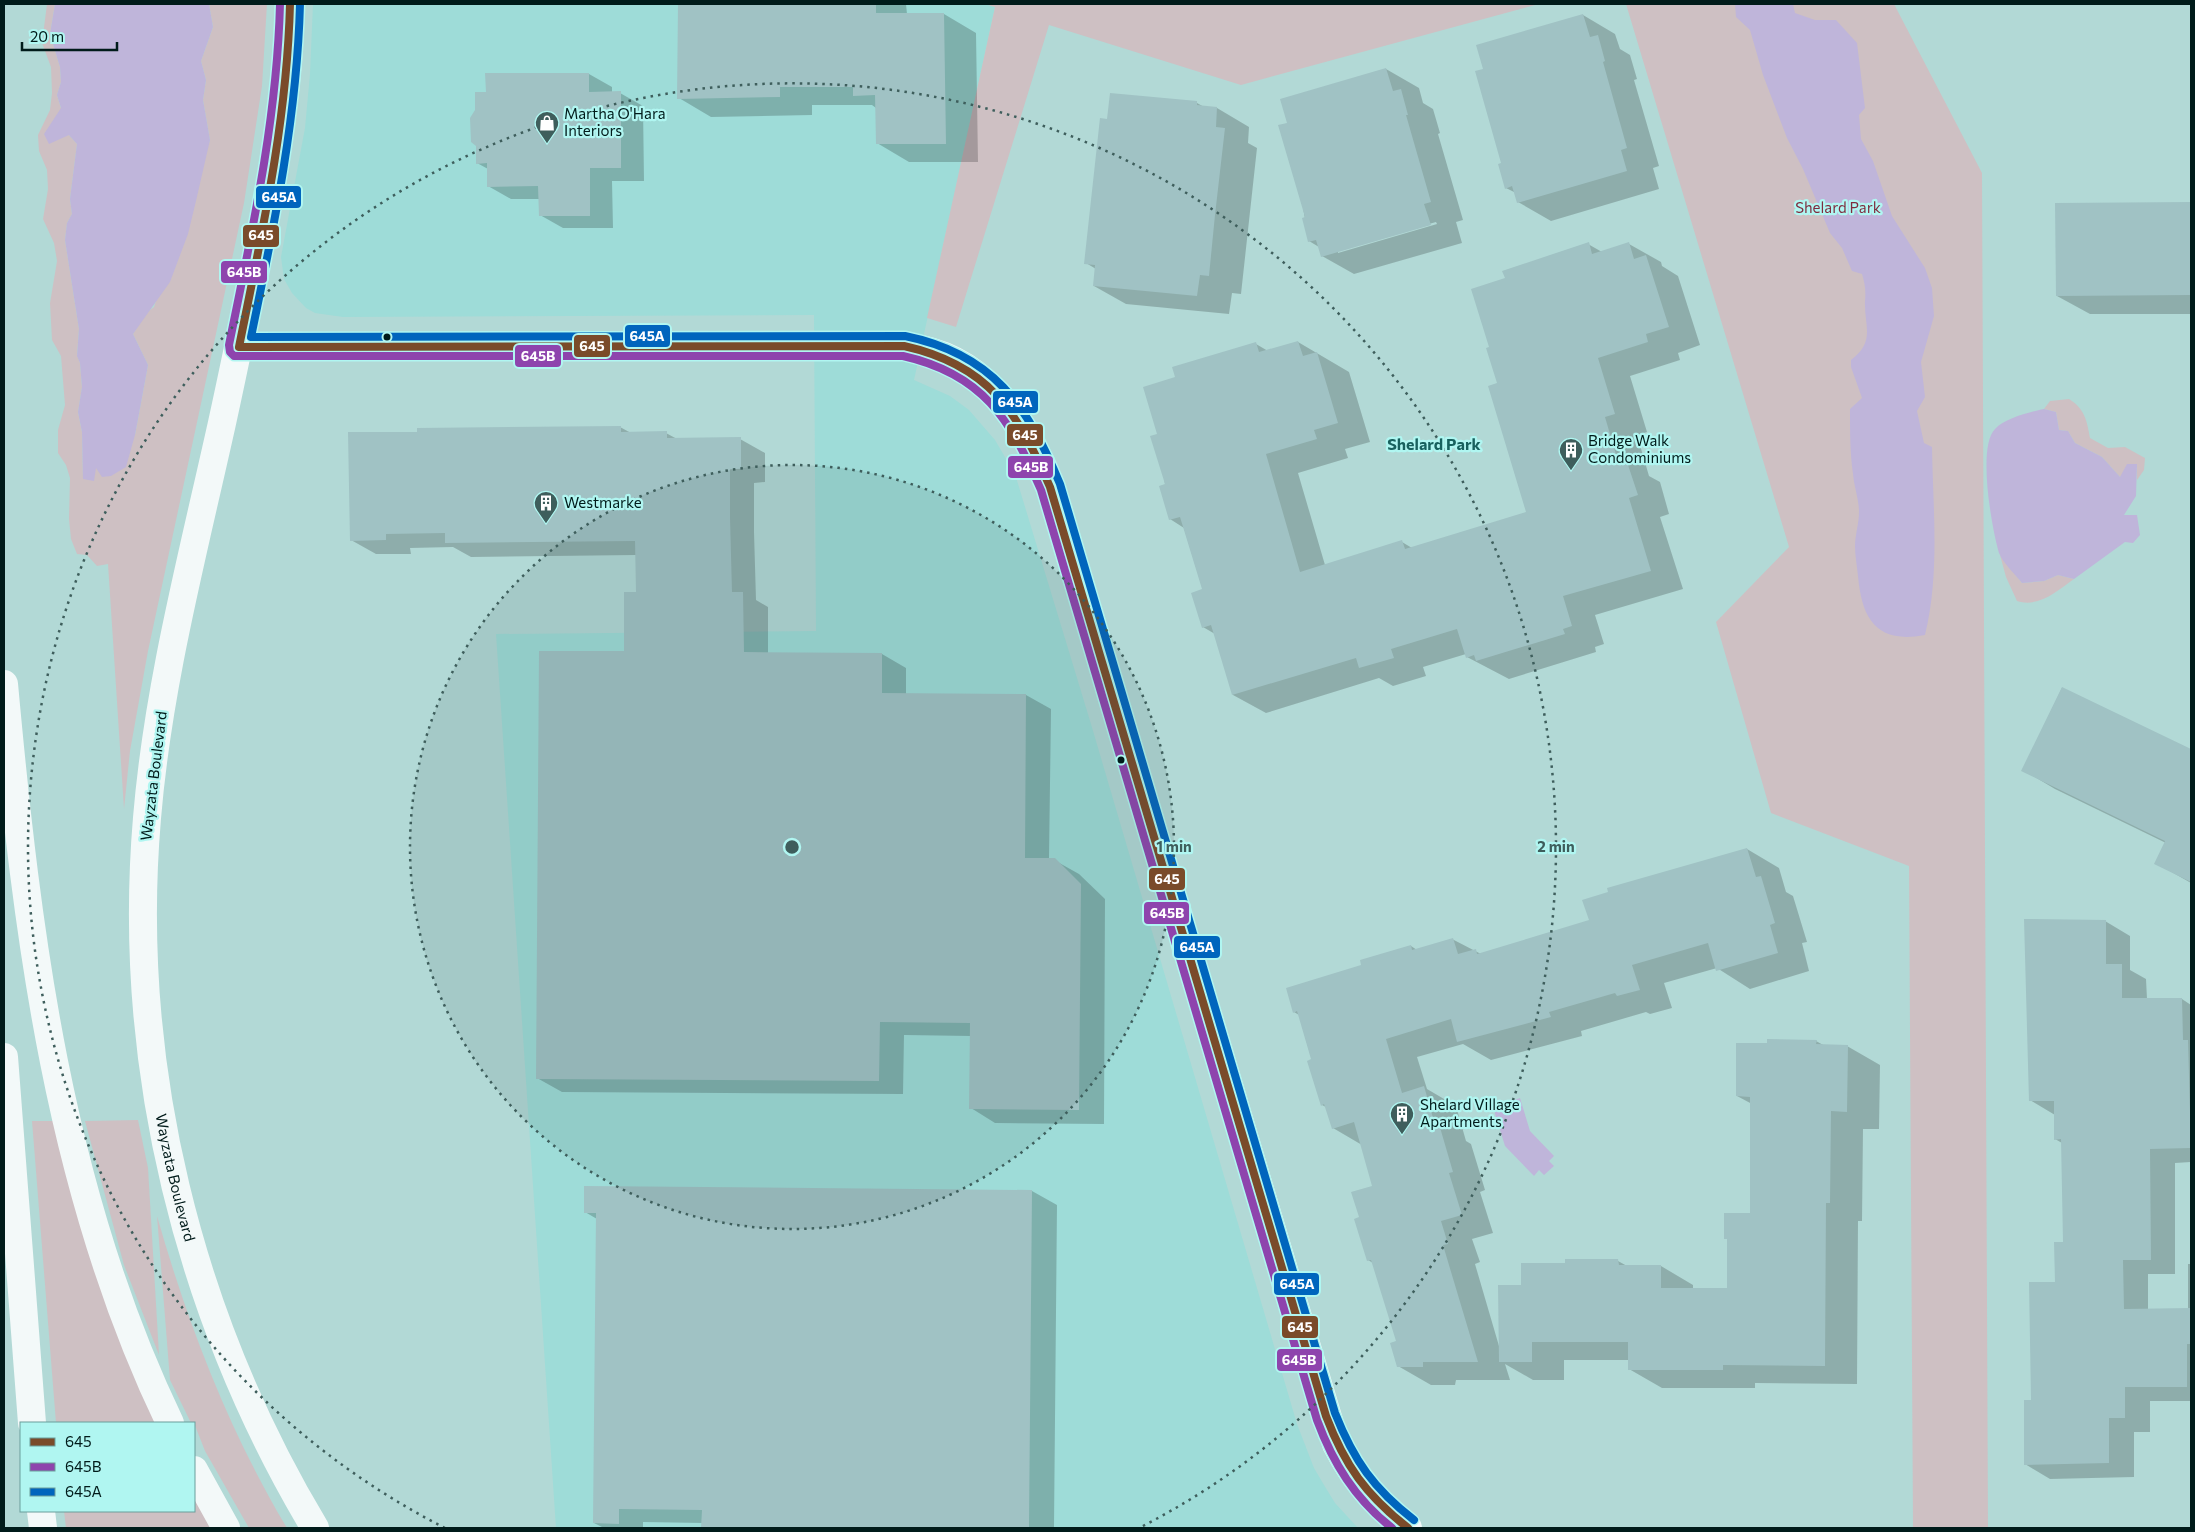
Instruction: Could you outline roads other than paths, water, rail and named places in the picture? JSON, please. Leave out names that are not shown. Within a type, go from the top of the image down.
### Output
[{"type":"main road","name":"Wayzata Boulevard","points":[[290,4],[289,53],[282,112],[239,347],[173,649],[157,739],[147,816],[143,878],[143,948],[156,1086],[175,1190],[192,1249],[225,1348],[247,1400],[296,1497],[315,1528]]},
{"type":"main road","points":[[239,347],[875,345],[921,349],[939,354],[962,365],[982,379],[1006,404],[1021,424],[1035,450],[1050,487],[1336,1444],[1349,1470],[1366,1492],[1379,1506],[1408,1528]]},
{"type":"main road","points":[[4,684],[27,904],[68,1132],[85,1197],[132,1336],[170,1422]]},
{"type":"main road","points":[[4,1057],[32,1422]]},
{"type":"main road","points":[[195,1472],[226,1528]]},
{"type":"main road","points":[[41,1512],[43,1528]]},
{"type":"place","name":"Martha O'Hara Interiors","points":[[547,144]]},
{"type":"place","name":"Bridge Walk Condominiums","points":[[1571,471]]},
{"type":"place","name":"Westmarke","points":[[546,524]]},
{"type":"place","name":"Shelard Village Apartments","points":[[1402,1135]]},
{"type":"district","name":"Shelard Park","points":[[1434,444]]}]
